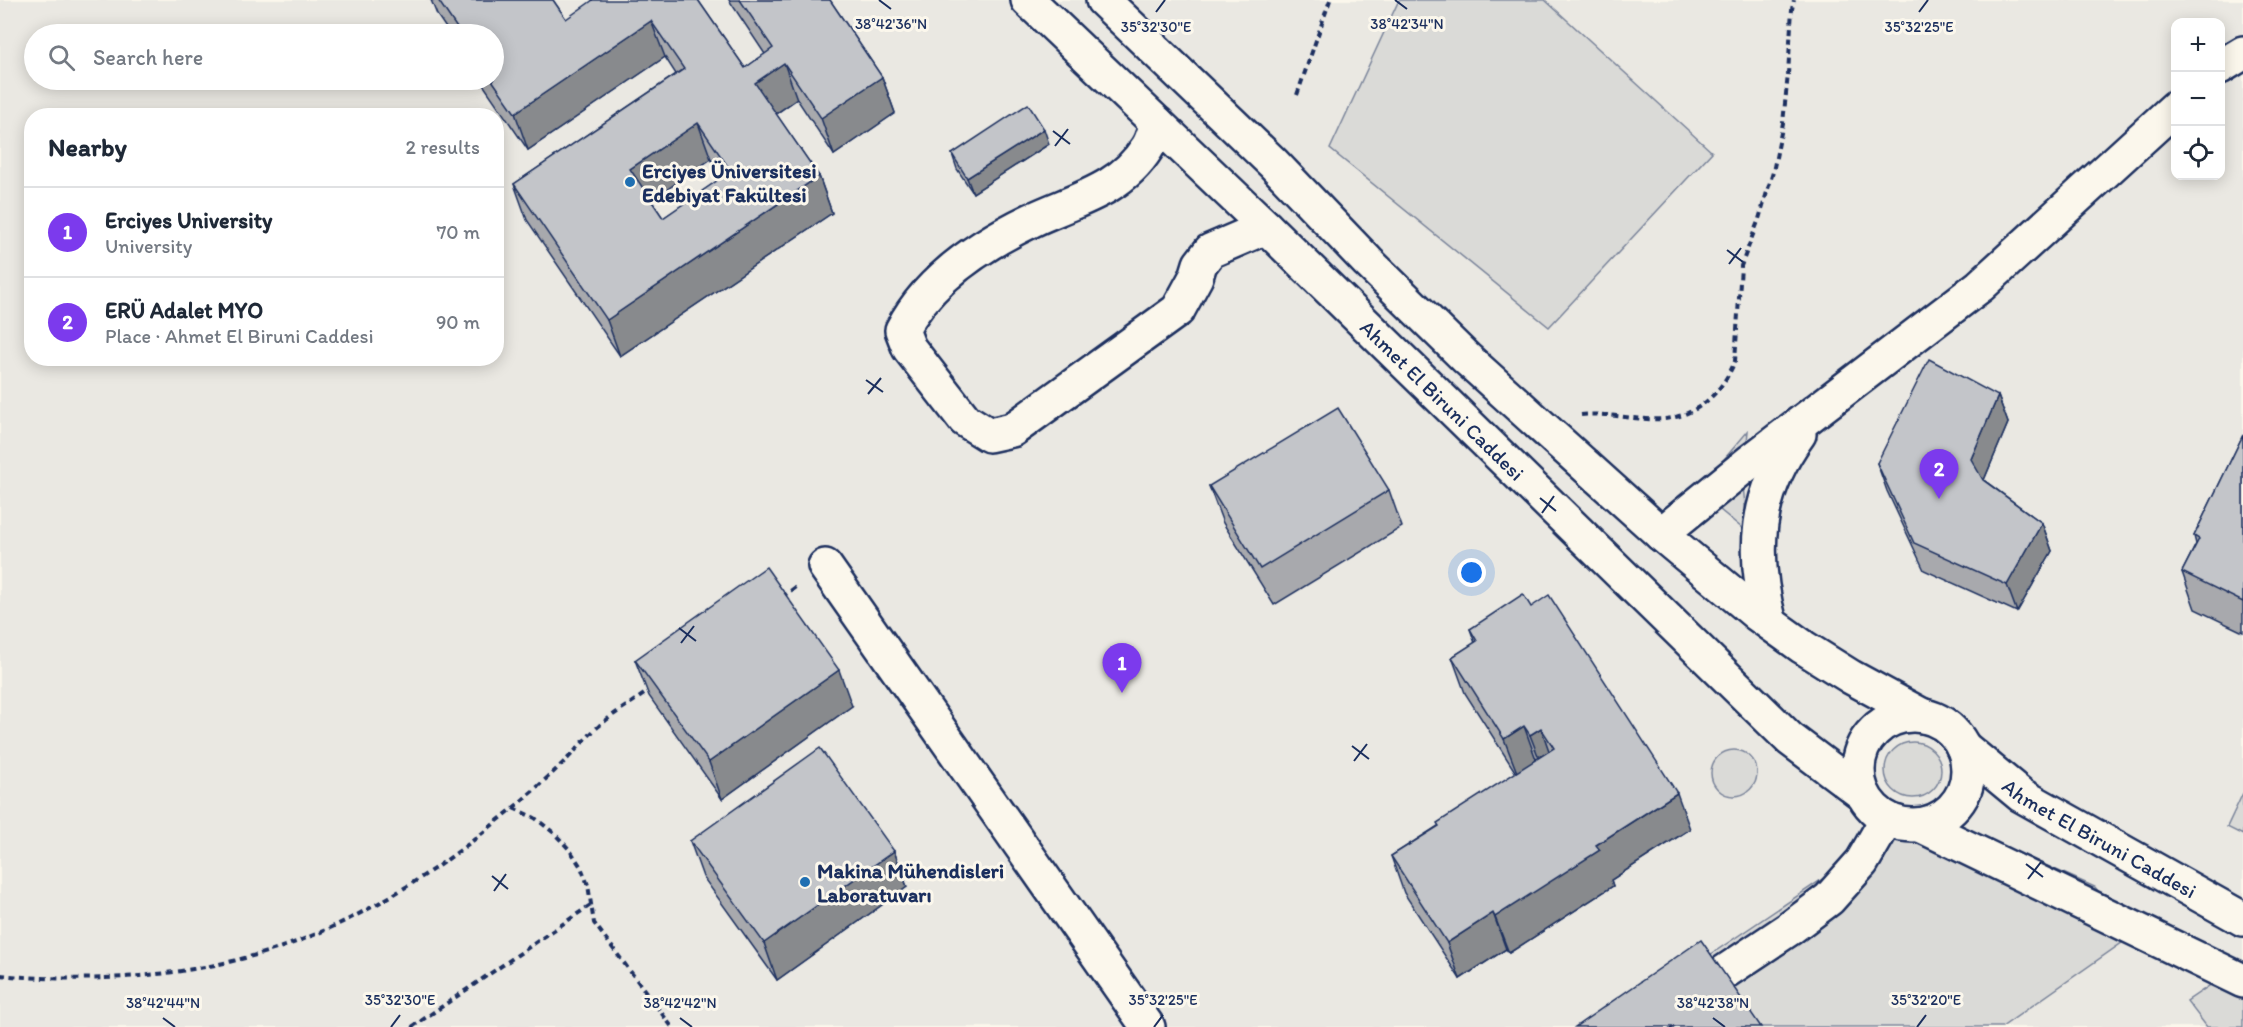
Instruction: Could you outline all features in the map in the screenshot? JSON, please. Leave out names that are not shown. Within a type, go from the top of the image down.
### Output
[{"type":"street","name":"Ahmet El Biruni Caddesi","points":[[1028,0],[1266,227],[1790,739],[1863,794]]},
{"type":"street","points":[[1103,0],[1273,163],[1368,262],[1466,358],[1542,429],[1708,575],[1770,623],[1851,677],[1923,716],[1939,722],[1953,732],[1968,763],[1967,780],[1961,797],[1951,811],[1937,820],[1920,825],[1903,825],[1887,819],[1873,808],[1863,794],[1858,778],[1858,760],[1864,744],[1875,730],[1888,720],[1905,715],[1923,716]]},
{"type":"street","points":[[2225,64],[2243,53]]},
{"type":"street","points":[[1661,534],[1980,286],[2171,111]]},
{"type":"street","points":[[1157,123],[1148,148],[1126,172],[1100,192],[1033,220],[986,245],[929,289],[911,312],[902,330],[909,348],[965,420],[989,435],[1012,430],[1178,310],[1196,277],[1200,264],[1210,251],[1266,227]]},
{"type":"street","points":[[1770,623],[1761,592],[1758,561],[1759,529],[1765,500],[1775,473],[1789,447],[1806,423],[1827,403]]},
{"type":"street","points":[[825,566],[1148,1027]]},
{"type":"street","name":"Ahmet El Biruni Caddesi","points":[[1962,747],[2021,795],[2243,919]]},
{"type":"street","points":[[1642,1027],[1803,920],[1829,899],[1862,862],[1887,819]]},
{"type":"street","points":[[1920,825],[2243,981]]},
{"type":"path","points":[[1297,95],[1330,0]]},
{"type":"path","points":[[1542,429],[1556,421],[1587,414],[1663,419],[1677,416],[1702,405],[1714,394],[1730,372],[1735,361],[1741,266],[1759,219],[1773,172],[1783,123],[1794,0]]},
{"type":"path","points":[[778,600],[825,566]]},
{"type":"path","points":[[0,975],[68,979],[156,974],[242,958],[283,947],[321,932],[405,886],[451,856],[513,808],[565,761],[598,726],[655,686]]},
{"type":"path","points":[[513,808],[535,818],[554,832],[570,850],[584,876],[592,903],[594,923],[672,1027]]},
{"type":"path","points":[[412,1027],[592,903]]},
{"type":"shaded area","points":[[0,0],[2243,0],[2243,1027],[0,1027]]},
{"type":"shaded area","points":[[1399,0],[1545,0],[1712,152],[1549,327],[1330,149]]},
{"type":"shaded area","points":[[1748,431],[1743,486],[1748,533],[1697,491]]},
{"type":"shaded area","points":[[1908,742],[1918,742],[1933,750],[1939,759],[1941,770],[1939,781],[1933,790],[1918,798],[1908,798],[1897,793],[1890,786],[1885,775],[1885,765],[1890,754],[1897,747]]},
{"type":"shaded area","points":[[1734,750],[1750,757],[1757,773],[1750,789],[1734,796],[1718,789],[1711,773],[1718,757]]},
{"type":"shaded area","points":[[2243,793],[2243,835],[2227,827]]},
{"type":"shaded area","points":[[1923,811],[2095,887],[2133,935],[2002,1027],[1760,1027],[1710,955]]},
{"type":"shaded area","points":[[2243,963],[2243,1027],[2207,1027],[2187,1001]]},
{"type":"building","name":"Erciyes Üniversitesi Edebiyat Fakültesi","points":[[438,0],[553,0],[566,19],[593,0],[698,0],[745,68],[773,48],[740,0],[830,0],[882,77],[821,118],[784,63],[755,83],[819,176],[607,320],[514,184],[684,69],[651,21],[515,113],[499,90],[504,90],[504,24],[454,24]],"holes":[[[698,123],[731,171],[663,218],[630,169]]]},
{"type":"building","points":[[1028,104],[1044,129],[967,178],[952,154]]},
{"type":"building","points":[[1929,359],[1998,396],[1971,459],[1983,480],[2042,523],[2007,585],[1914,543],[1877,463]]},
{"type":"building","points":[[1338,408],[1389,490],[1260,569],[1209,486]]},
{"type":"building","points":[[2243,435],[2243,602],[2182,572],[2199,539],[2194,536]]},
{"type":"building","points":[[766,567],[839,670],[709,762],[635,660]]},
{"type":"building","points":[[1523,594],[1531,607],[1549,595],[1677,793],[1596,845],[1600,850],[1495,917],[1493,913],[1447,943],[1391,856],[1439,826],[1437,823],[1554,748],[1541,728],[1530,735],[1524,726],[1504,739],[1452,657],[1477,641],[1470,629]]},
{"type":"building","name":"Makina Mühendisleri Laboratuvarı","points":[[820,748],[894,851],[764,943],[690,841]]},
{"type":"building","points":[[1701,940],[1761,1027],[1575,1027]]},
{"type":"place","name":"Erciyes Üniversitesi Edebiyat Fakültesi","points":[[630,182]]},
{"type":"place","name":"ERÜ Adalet MYO","points":[[1939,499]]},
{"type":"place","name":"Erciyes University","points":[[1122,693]]},
{"type":"place","name":"Makina Mühendisleri Laboratuvarı","points":[[805,882]]}]
